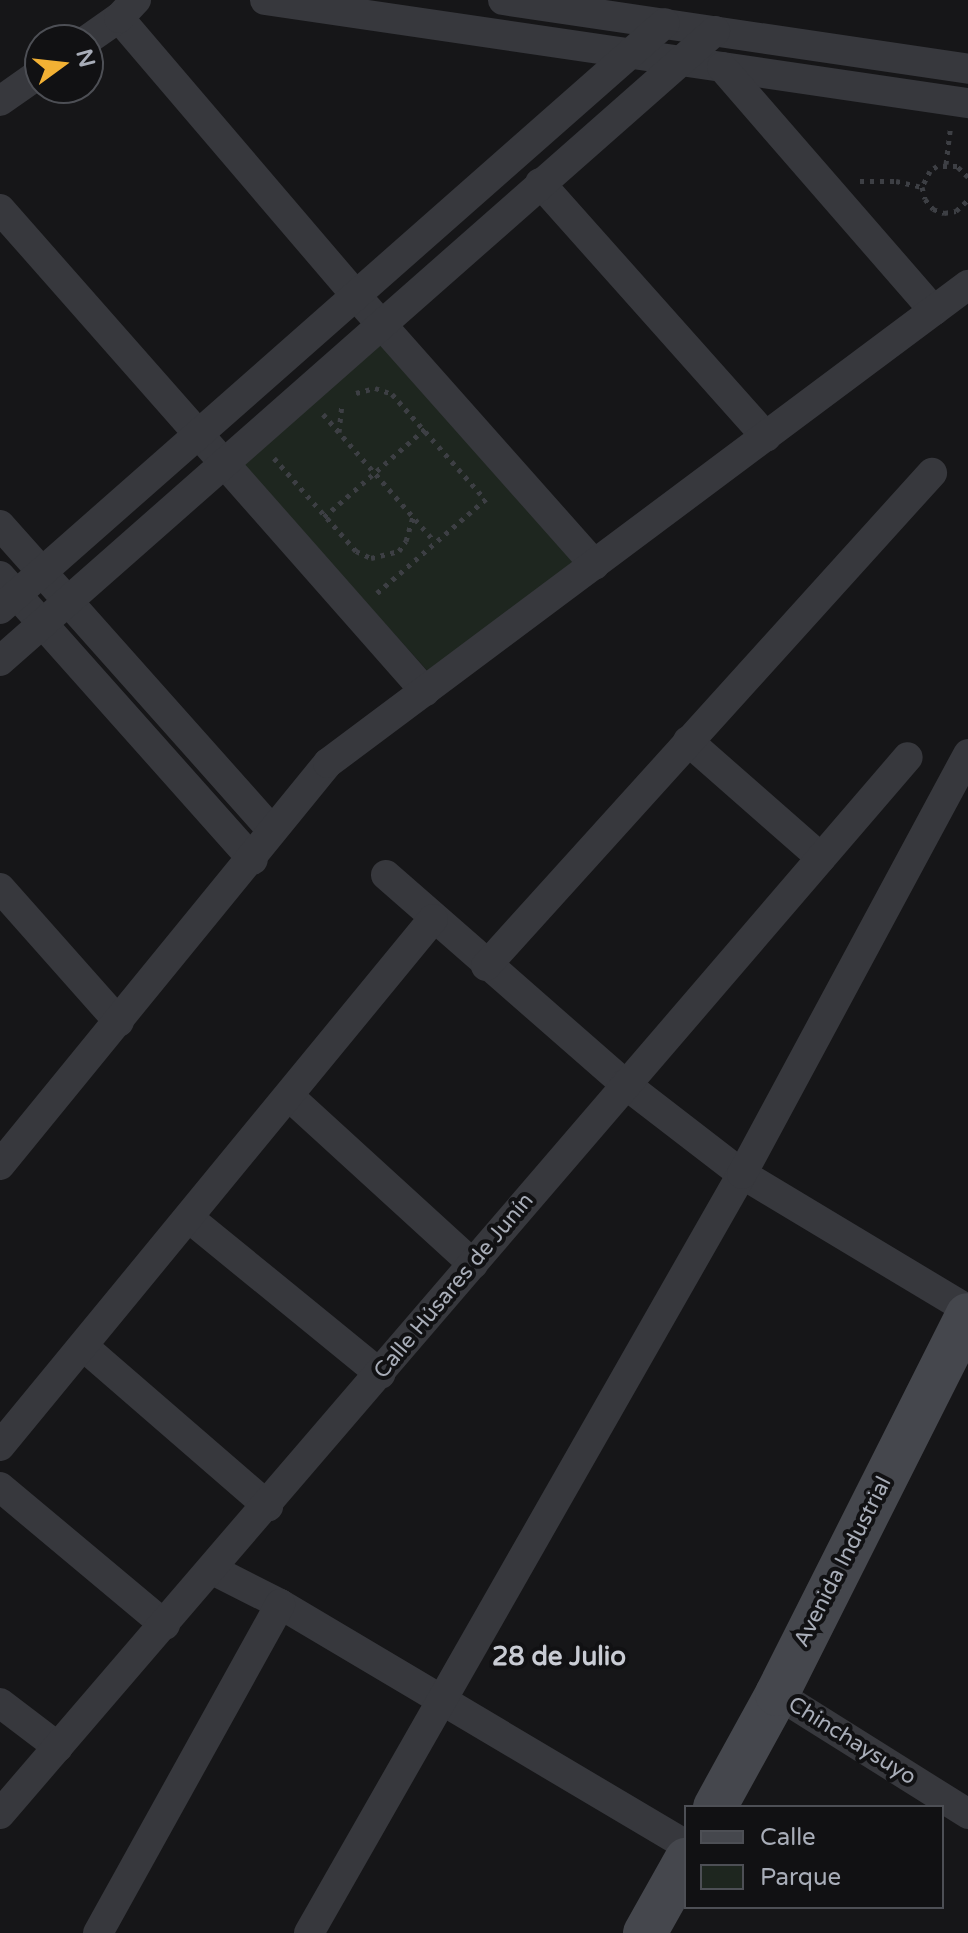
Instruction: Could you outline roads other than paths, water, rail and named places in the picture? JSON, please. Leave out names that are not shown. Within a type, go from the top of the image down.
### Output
[{"type":"main road","name":"Avenida Industrial","points":[[716,1805],[777,1694],[968,1313]]},
{"type":"main road","points":[[645,1933],[684,1864]]},
{"type":"street","points":[[265,0],[722,67],[960,113]]},
{"type":"street","points":[[503,0],[968,69]]},
{"type":"street","points":[[104,27],[128,9],[357,297],[595,565]]},
{"type":"street","points":[[253,860],[42,624],[5,593],[42,572],[665,23]]},
{"type":"street","points":[[0,661],[715,31]]},
{"type":"street","points":[[722,67],[934,311]]},
{"type":"street","points":[[0,101],[24,84]]},
{"type":"street","points":[[540,183],[766,437]]},
{"type":"street","points":[[0,209],[425,691]]},
{"type":"street","points":[[0,1165],[253,860],[271,829],[328,763],[968,285]]},
{"type":"street","points":[[486,966],[932,473]]},
{"type":"street","points":[[0,525],[271,829]]},
{"type":"street","points":[[688,741],[821,858]]},
{"type":"street","points":[[309,1933],[742,1174],[968,754]]},
{"type":"street","name":"Calle Húsares de Junín","points":[[0,1814],[268,1506],[625,1084],[908,757]]},
{"type":"street","points":[[386,875],[486,966],[625,1084],[742,1174],[968,1313]]},
{"type":"street","points":[[0,888],[119,1022]]},
{"type":"street","points":[[0,1446],[290,1097],[433,919]]},
{"type":"street","points":[[290,1097],[473,1264]]},
{"type":"street","points":[[189,1218],[380,1374]]},
{"type":"street","points":[[83,1346],[268,1506]]},
{"type":"street","points":[[0,1487],[165,1625]]},
{"type":"street","points":[[213,1570],[280,1604],[684,1844]]},
{"type":"street","points":[[98,1933],[280,1604]]},
{"type":"street","name":"Chinchaysuyo","points":[[777,1694],[968,1814]]},
{"type":"street","points":[[0,1703],[58,1747]]},
{"type":"district","name":"28 de Julio","points":[[559,1657]]}]
